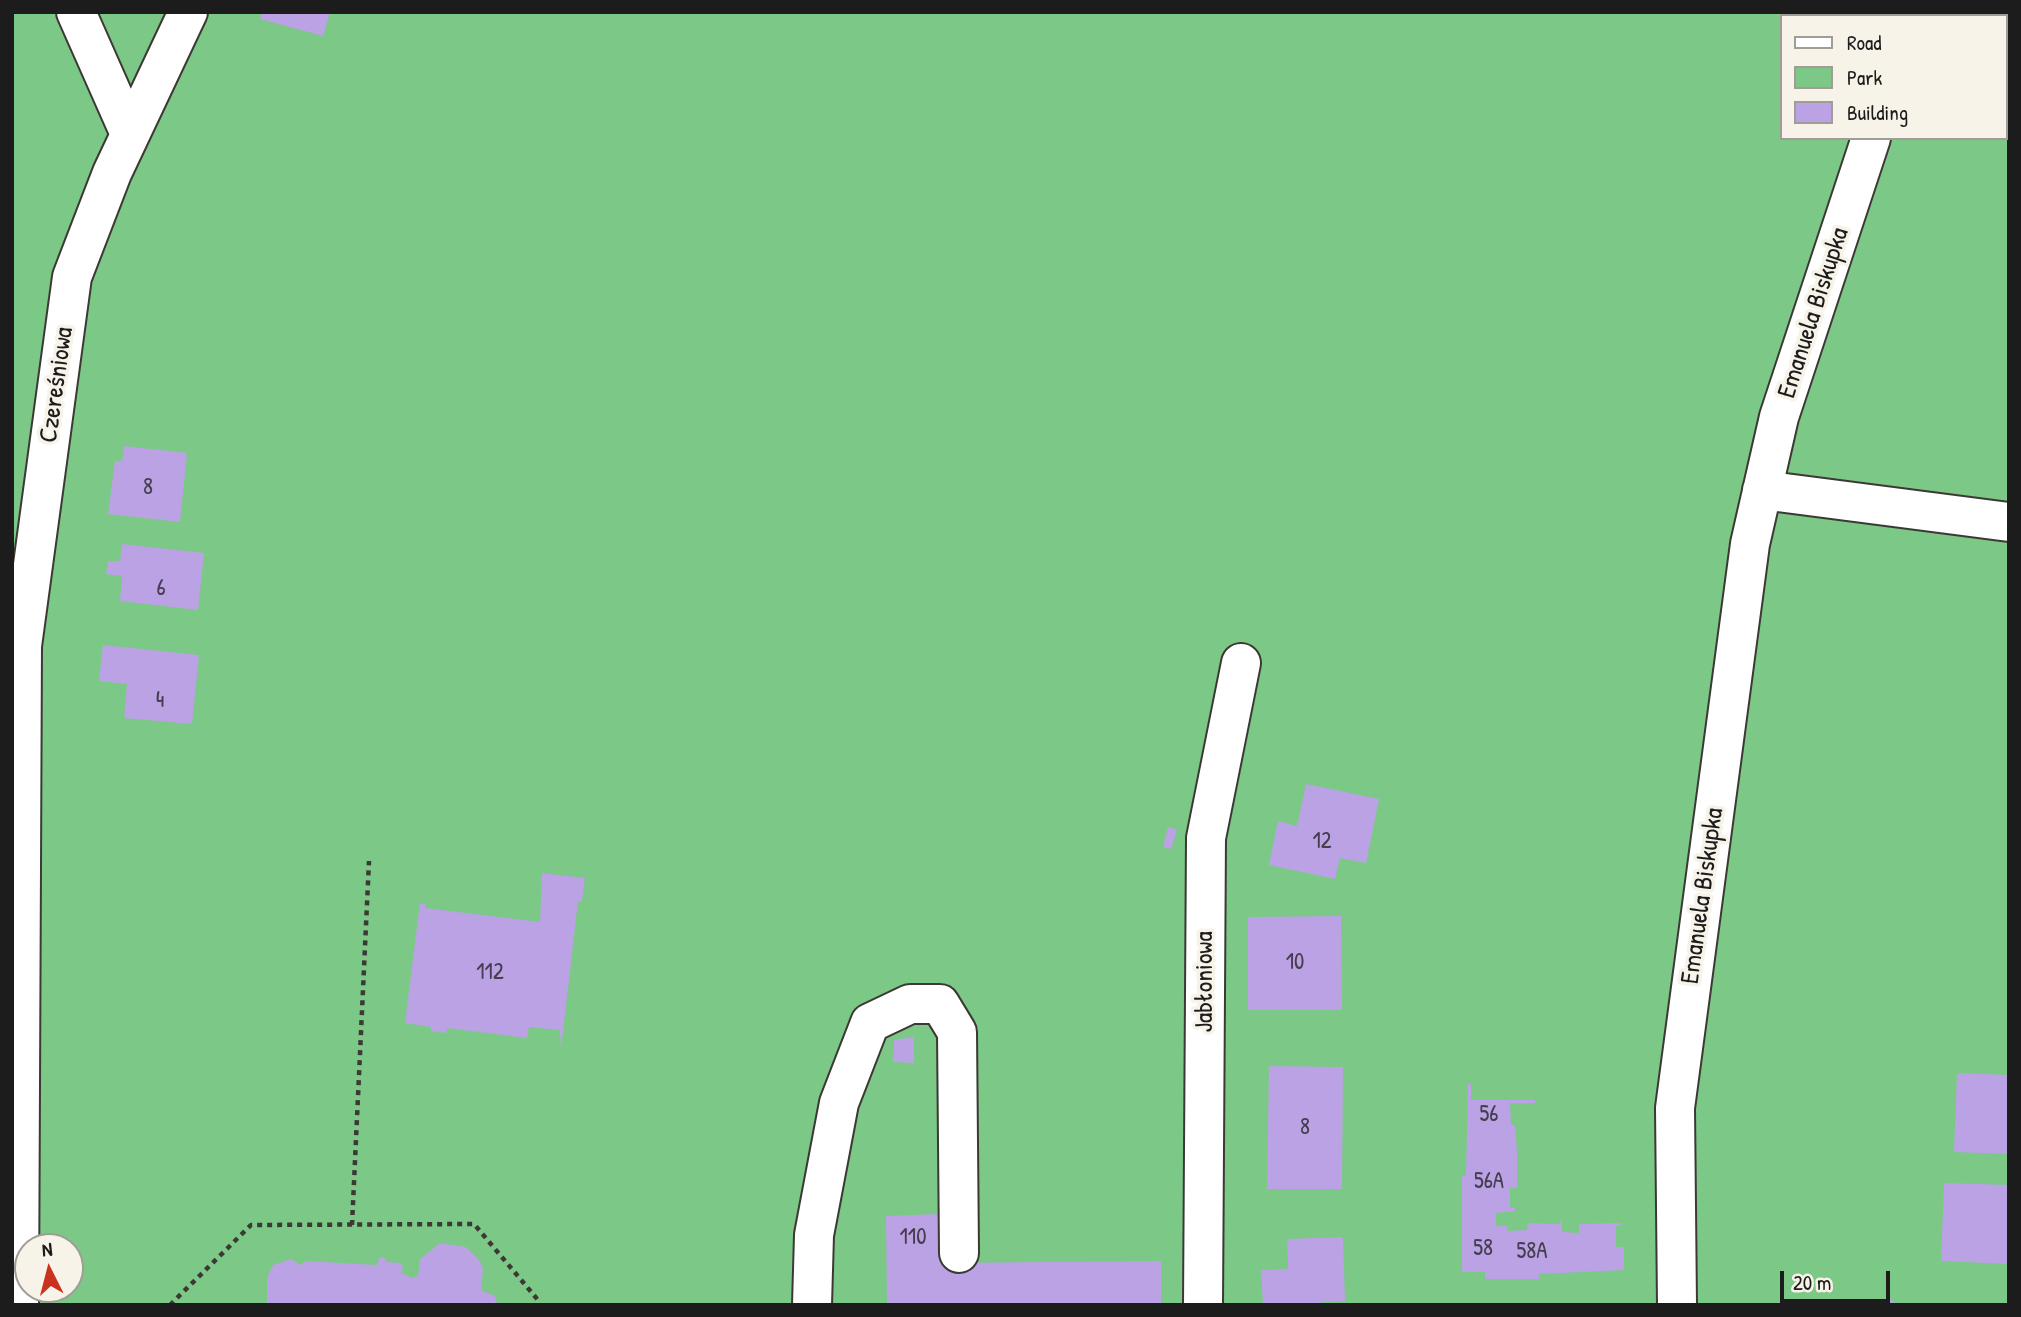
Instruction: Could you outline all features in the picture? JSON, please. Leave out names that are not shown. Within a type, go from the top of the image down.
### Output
[{"type":"street","points":[[76,12],[130,134]]},
{"type":"street","name":"Czereśniowa","points":[[19,1304],[17,635],[72,277],[130,134],[188,12]]},
{"type":"street","name":"Emanuela Biskupka","points":[[1677,1305],[1675,1108],[1750,544],[1779,417],[1870,140]]},
{"type":"street","points":[[1762,490],[2009,522]]},
{"type":"street","name":"Jabłoniowa","points":[[1203,1305],[1206,838],[1241,663]]},
{"type":"street","points":[[813,1305],[814,1235],[839,1103],[870,1023],[910,1004],[940,1004],[957,1032],[959,1253]]},
{"type":"path","points":[[352,1224],[369,861]]},
{"type":"path","points":[[170,1305],[251,1224],[474,1224],[538,1300],[537,1305]]},
{"type":"green space","points":[[12,12],[2009,12],[2009,1305],[12,1305]]},
{"type":"building","points":[[262,12],[330,12],[323,36],[260,19]]},
{"type":"building","points":[[124,446],[187,453],[180,522],[108,514],[115,461],[122,461]]},
{"type":"building","points":[[122,544],[204,553],[198,610],[120,601],[122,576],[106,574],[108,561],[120,561]]},
{"type":"building","points":[[103,645],[199,655],[192,724],[124,718],[127,684],[99,681]]},
{"type":"building","points":[[1306,784],[1379,799],[1366,863],[1340,858],[1335,879],[1269,865],[1278,821],[1297,826]]},
{"type":"building","points":[[1168,827],[1177,830],[1171,849],[1163,847]]},
{"type":"building","points":[[542,873],[585,878],[582,901],[578,901],[561,1049],[560,1030],[529,1027],[527,1038],[447,1028],[446,1033],[431,1031],[431,1027],[405,1023],[420,903],[425,904],[425,908],[540,922]]},
{"type":"building","points":[[1341,916],[1342,1010],[1248,1010],[1248,917]]},
{"type":"building","points":[[914,1037],[914,1063],[893,1062],[894,1040]]},
{"type":"building","points":[[1269,1066],[1343,1067],[1342,1189],[1267,1189]]},
{"type":"building","points":[[1957,1073],[2009,1075],[2009,1154],[1954,1152]]},
{"type":"building","points":[[1468,1084],[1471,1084],[1471,1100],[1535,1100],[1535,1103],[1510,1103],[1511,1125],[1515,1125],[1517,1188],[1510,1188],[1510,1208],[1515,1208],[1515,1211],[1496,1213],[1496,1226],[1507,1226],[1507,1231],[1527,1230],[1527,1223],[1560,1224],[1562,1217],[1562,1232],[1579,1233],[1579,1224],[1621,1223],[1621,1226],[1616,1226],[1616,1247],[1624,1247],[1624,1270],[1539,1274],[1539,1279],[1485,1279],[1485,1272],[1462,1272],[1462,1176],[1466,1176]]},
{"type":"building","points":[[1944,1183],[2009,1185],[2009,1264],[1941,1261]]},
{"type":"building","points":[[939,1214],[939,1263],[1161,1261],[1161,1305],[887,1305],[886,1216]]},
{"type":"building","points":[[1343,1237],[1345,1301],[1321,1302],[1321,1305],[1263,1305],[1261,1270],[1288,1269],[1287,1239]]},
{"type":"building","points":[[440,1243],[466,1247],[480,1261],[483,1269],[481,1290],[495,1296],[497,1303],[267,1305],[267,1278],[273,1265],[291,1259],[300,1265],[306,1261],[377,1265],[379,1258],[384,1257],[387,1262],[401,1263],[401,1273],[413,1278],[418,1276],[420,1259]]},
{"type":"building","points":[[1894,1300],[1891,1305],[1839,1305],[1831,1301]]}]
